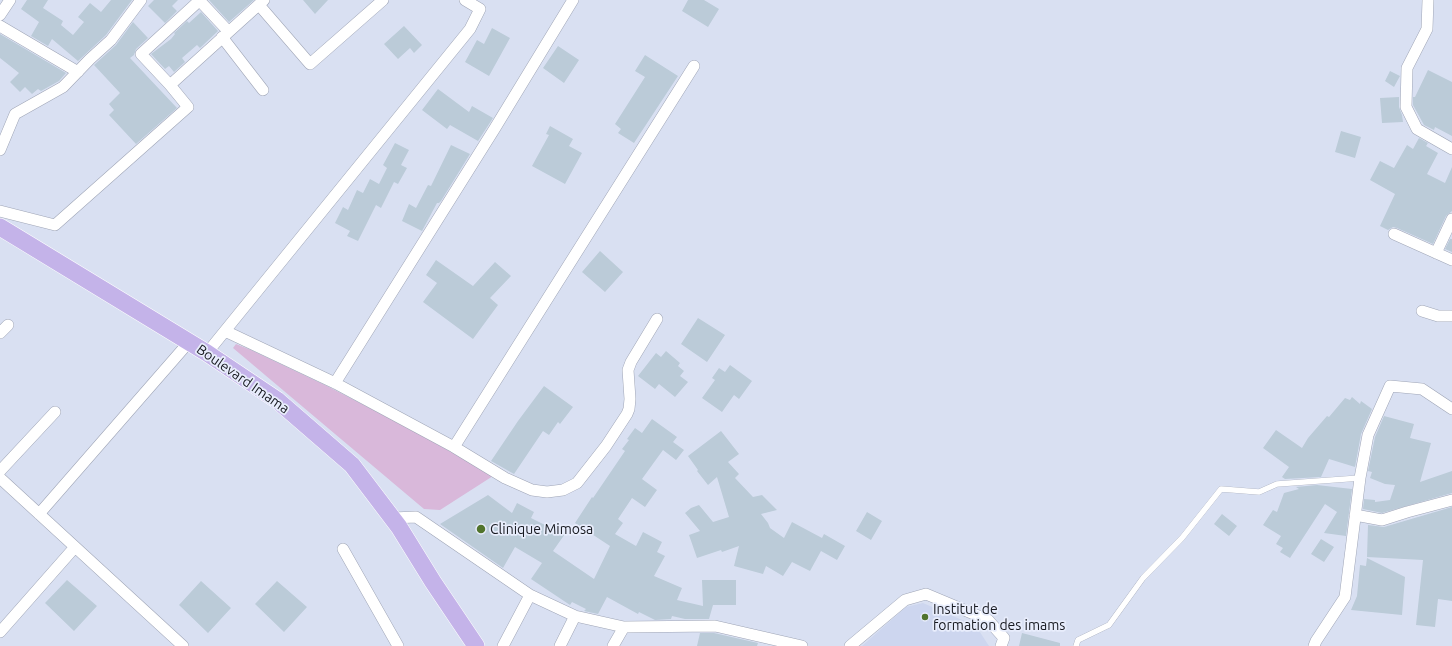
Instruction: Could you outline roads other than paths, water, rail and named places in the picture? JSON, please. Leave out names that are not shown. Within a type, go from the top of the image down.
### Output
[{"type":"main road","name":"Boulevard Imama","points":[[0,227],[208,353],[277,400],[352,465],[393,518],[476,646]]},
{"type":"street","points":[[0,15],[10,0]]},
{"type":"street","points":[[0,150],[14,114],[63,87],[110,40],[141,0]]},
{"type":"street","points":[[0,211],[55,225],[188,107],[141,54],[199,0],[225,34],[263,90]]},
{"type":"street","points":[[170,85],[261,2],[310,64],[383,0]]},
{"type":"street","points":[[208,353],[470,29],[480,9],[465,0]]},
{"type":"street","points":[[335,383],[573,0]]},
{"type":"street","points":[[1428,0],[1427,29],[1407,68],[1406,107],[1417,129],[1452,149]]},
{"type":"street","points":[[0,26],[78,72]]},
{"type":"street","points":[[454,447],[694,66]]},
{"type":"street","points":[[1436,253],[1452,219]]},
{"type":"street","points":[[1394,234],[1452,260]]},
{"type":"street","points":[[1422,311],[1438,316],[1452,316]]},
{"type":"street","points":[[225,331],[335,383],[454,447],[505,478],[532,490],[547,492],[563,490],[577,483],[606,446],[627,414],[630,399],[628,370],[631,362],[657,319]]},
{"type":"street","points":[[0,333],[8,325]]},
{"type":"street","points":[[39,514],[189,342]]},
{"type":"street","points":[[1314,646],[1345,597],[1360,478],[1368,435],[1390,386],[1422,389],[1452,409]]},
{"type":"street","points":[[0,471],[55,412]]},
{"type":"street","points":[[0,478],[183,646]]},
{"type":"street","points":[[1355,515],[1382,520],[1452,500]]},
{"type":"street","points":[[393,518],[416,517],[530,595],[574,616],[624,627],[716,626],[802,646]]},
{"type":"street","points":[[0,632],[75,547]]},
{"type":"street","points":[[343,549],[398,646]]},
{"type":"street","points":[[850,646],[905,600],[926,594],[988,620],[1004,638],[1001,646]]},
{"type":"street","points":[[503,646],[530,595]]},
{"type":"street","points":[[560,646],[574,616]]},
{"type":"street","points":[[613,646],[624,627]]},
{"type":"lane","points":[[1076,646],[1078,640],[1109,625],[1144,578],[1182,538],[1221,489],[1259,492],[1277,484],[1360,478]]},
{"type":"place","name":"Clinique Mimosa","points":[[481,529]]},
{"type":"place","name":"Institut de formation des imams","points":[[925,617]]}]
